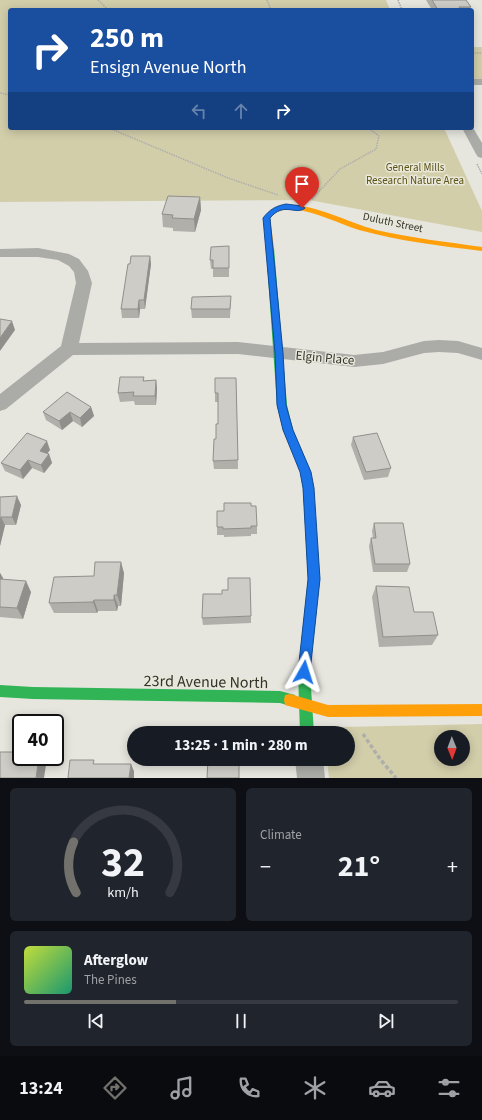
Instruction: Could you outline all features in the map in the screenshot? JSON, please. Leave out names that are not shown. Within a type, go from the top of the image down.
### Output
[{"type":"street","points":[[469,130],[482,154]]},
{"type":"street","name":"Duluth Street","points":[[279,353],[267,218],[272,212],[279,208],[286,206],[302,208],[361,228],[401,237],[482,249]]},
{"type":"street","points":[[0,253],[43,253],[58,255],[75,263],[83,275],[84,283],[69,349],[0,404]]},
{"type":"street","name":"Elgin Place","points":[[69,349],[238,348],[354,361],[383,358],[424,347],[440,346],[458,347],[482,354]]},
{"type":"street","points":[[279,353],[284,416],[288,430],[306,472],[314,558],[313,602],[304,672],[304,705],[306,726]]},
{"type":"street","name":"23rd Avenue North","points":[[0,691],[34,693],[280,697],[328,711],[482,710]]},
{"type":"street","points":[[309,766],[310,778]]},
{"type":"path","points":[[98,0],[106,8]]},
{"type":"path","points":[[114,130],[228,178],[280,195]]},
{"type":"path","points":[[302,208],[340,169],[376,149],[379,136],[371,130]]},
{"type":"path","points":[[359,711],[362,732],[380,759],[396,778]]},
{"type":"green space","name":"General Mills Research Nature Area","points":[[0,0],[386,0],[389,8],[8,8],[8,130],[445,130],[482,211],[482,232],[309,200],[0,202]]},
{"type":"green space","points":[[474,47],[482,47],[482,79],[474,79]]},
{"type":"green space","points":[[482,724],[482,778],[329,778],[328,766],[355,766],[355,727]]},
{"type":"building","points":[[432,0],[466,0],[471,7],[459,7],[460,8],[437,8]]},
{"type":"building","points":[[168,196],[200,197],[194,219],[172,218],[173,215],[162,214]]},
{"type":"building","points":[[229,246],[229,268],[213,268],[213,260],[210,260],[211,247]]},
{"type":"building","points":[[131,256],[150,256],[144,300],[139,300],[138,309],[121,309],[128,264],[130,264]]},
{"type":"building","points":[[231,296],[230,309],[191,309],[192,297]]},
{"type":"building","points":[[0,319],[12,321],[0,338]]},
{"type":"building","points":[[120,377],[144,377],[143,381],[156,380],[155,396],[133,396],[134,392],[118,393]]},
{"type":"building","points":[[215,378],[236,378],[238,460],[213,461],[214,439],[216,439],[216,424],[218,424],[218,393],[215,393]]},
{"type":"building","points":[[67,392],[91,407],[80,418],[70,412],[59,421],[43,412]]},
{"type":"building","points":[[27,433],[47,441],[40,451],[49,454],[41,465],[28,460],[20,470],[1,463]]},
{"type":"building","points":[[377,433],[391,468],[366,472],[353,437]]},
{"type":"building","points":[[17,496],[12,517],[1,517],[0,521],[0,497]]},
{"type":"building","points":[[224,503],[251,503],[251,506],[256,506],[257,526],[251,526],[251,528],[223,529],[223,527],[217,527],[217,511],[224,511]]},
{"type":"building","points":[[374,523],[403,523],[410,564],[375,564],[371,538],[376,538]]},
{"type":"building","points":[[95,562],[121,562],[117,595],[114,595],[114,600],[49,603],[54,577],[94,576]]},
{"type":"building","points":[[228,578],[250,578],[251,616],[202,618],[203,594],[222,594],[222,590],[228,590]]},
{"type":"building","points":[[0,579],[26,581],[17,608],[0,607]]},
{"type":"building","points":[[376,586],[409,587],[414,612],[433,612],[438,635],[383,637]]},
{"type":"building","points":[[0,752],[12,752],[12,766],[38,766],[36,778],[0,778]]},
{"type":"building","points":[[70,760],[94,760],[93,764],[127,764],[127,766],[131,766],[129,778],[68,778]]},
{"type":"building","points":[[208,766],[239,766],[239,778],[207,778]]},
{"type":"traffic: fast","points":[[270,248],[282,405],[288,430],[306,472],[308,488],[314,579],[304,672],[307,726]]},
{"type":"traffic: fast","points":[[0,691],[33,693],[280,697],[290,700]]},
{"type":"traffic: slow","points":[[270,248],[267,218],[274,210],[285,207],[294,207],[361,228],[391,235],[421,241],[482,249]]},
{"type":"traffic: slow","points":[[290,700],[328,711],[482,710]]},
{"type":"route","points":[[302,208],[286,206],[279,208],[272,212],[267,218],[282,405],[288,430],[306,472],[314,558],[313,602],[304,672]]}]
